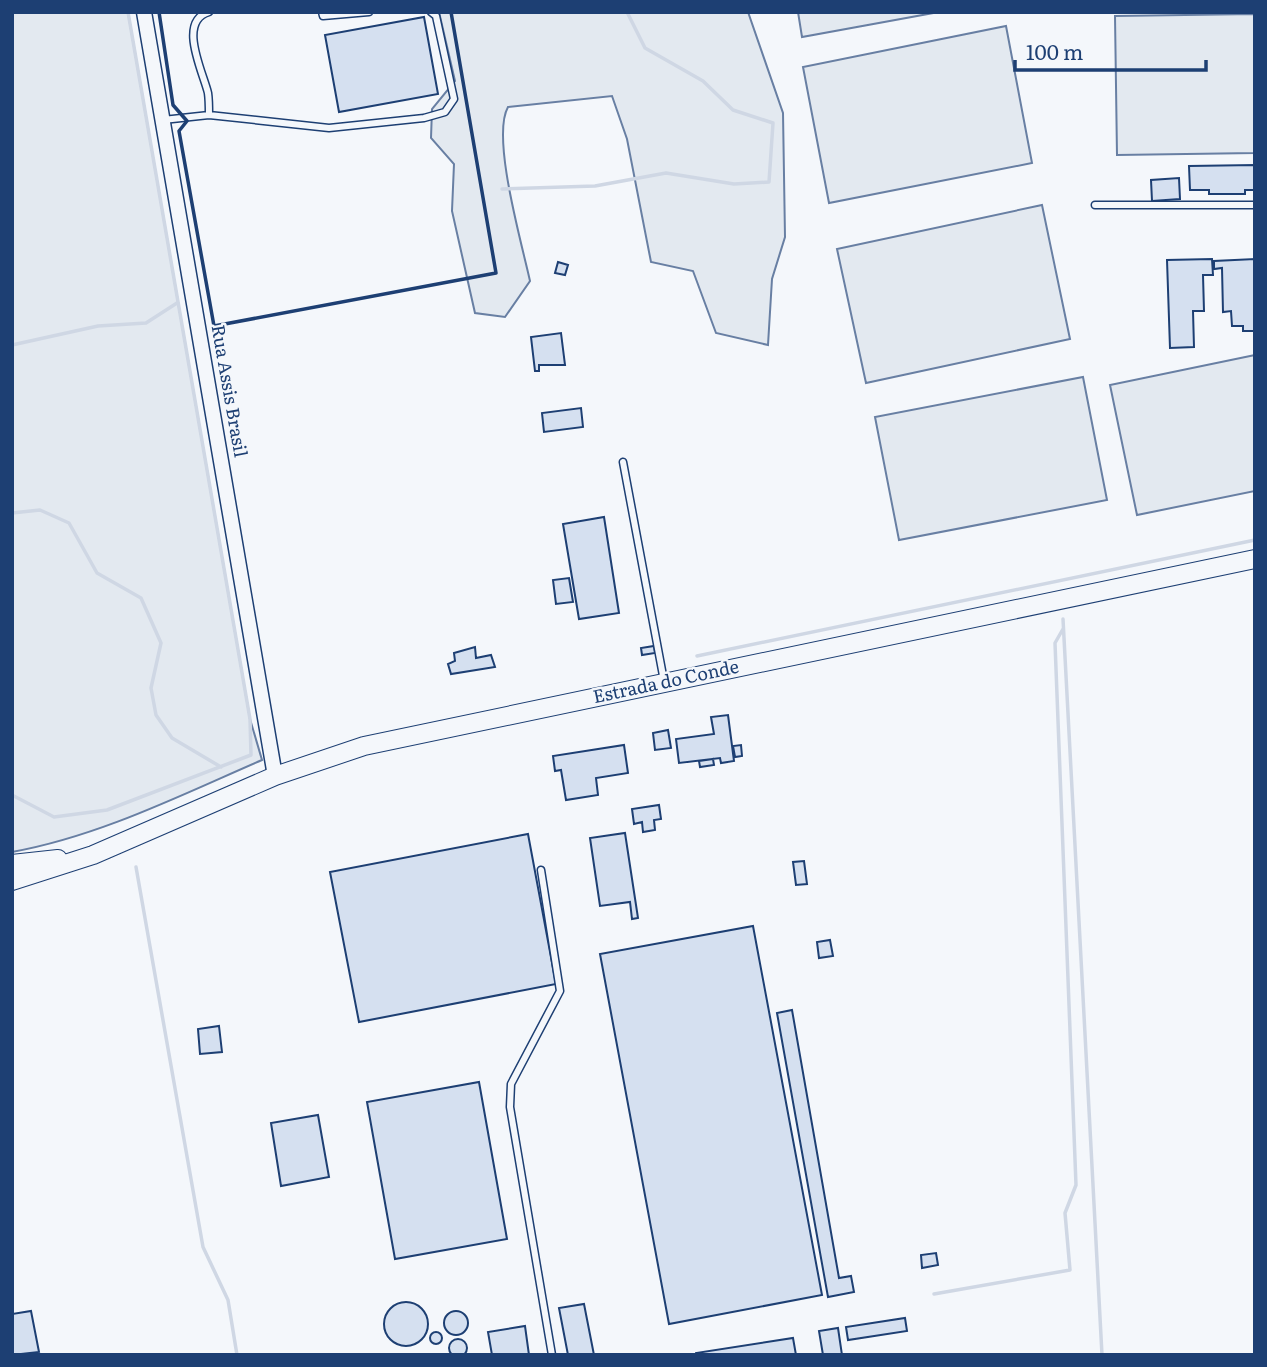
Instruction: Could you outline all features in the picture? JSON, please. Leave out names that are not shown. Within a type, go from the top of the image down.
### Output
[{"type":"main road","name":"Estrada do Conde","points":[[12,881],[93,855],[275,776],[364,746],[1255,559]]},
{"type":"main road","name":"Estrada do Conde","points":[[12,864],[93,855]]},
{"type":"main road","name":"Estrada do Conde","points":[[12,875],[93,855]]},
{"type":"street","name":"Rua Assis Brasil","points":[[144,12],[275,776]]},
{"type":"lane","points":[[209,12],[201,15],[195,23],[193,38],[208,94],[209,116]]},
{"type":"lane","points":[[322,12],[323,16],[369,12]]},
{"type":"lane","points":[[163,120],[209,116],[330,128],[424,118],[445,112],[454,99],[436,16],[431,12]]},
{"type":"lane","points":[[1095,205],[1255,205]]},
{"type":"lane","points":[[623,462],[665,683]]},
{"type":"lane","points":[[541,870],[560,991],[511,1084],[510,1107],[552,1355]]},
{"type":"shaded area","points":[[12,12],[128,12],[250,719],[262,760],[108,825],[45,845],[12,852]]},
{"type":"shaded area","points":[[439,12],[748,12],[783,113],[785,237],[772,279],[768,345],[716,333],[693,271],[651,262],[627,139],[612,96],[508,107],[504,122],[505,165],[530,281],[505,317],[475,313],[452,211],[454,164],[431,138],[432,109],[455,81]]},
{"type":"shaded area","points":[[798,12],[939,12],[802,37]]},
{"type":"shaded area","points":[[1255,14],[1255,153],[1117,155],[1115,16]]},
{"type":"shaded area","points":[[1006,26],[1032,163],[829,203],[803,67]]},
{"type":"shaded area","points":[[1042,205],[1070,339],[866,383],[837,249]]},
{"type":"shaded area","points":[[1255,355],[1255,491],[1137,515],[1110,385]]},
{"type":"shaded area","points":[[1083,377],[1107,500],[899,540],[875,417]]},
{"type":"building","points":[[424,17],[438,94],[339,112],[325,35]]},
{"type":"building","points":[[1255,165],[1255,190],[1245,190],[1245,194],[1209,194],[1209,190],[1190,190],[1189,166]]},
{"type":"building","points":[[1179,178],[1180,199],[1152,201],[1151,180]]},
{"type":"building","points":[[1212,259],[1213,275],[1203,275],[1204,311],[1193,311],[1194,347],[1170,348],[1167,260]]},
{"type":"building","points":[[1255,259],[1255,331],[1243,331],[1243,326],[1232,326],[1231,311],[1223,312],[1222,268],[1214,269],[1214,261]]},
{"type":"building","points":[[558,262],[568,265],[565,275],[555,273]]},
{"type":"building","points":[[561,333],[565,365],[539,365],[539,371],[535,371],[531,337]]},
{"type":"building","points":[[581,408],[583,427],[544,432],[542,413]]},
{"type":"building","points":[[604,517],[619,613],[579,619],[563,524]]},
{"type":"building","points":[[569,578],[573,602],[556,604],[553,580]]},
{"type":"building","points":[[654,646],[655,653],[642,655],[641,648]]},
{"type":"building","points":[[475,647],[476,658],[491,655],[495,667],[451,674],[448,664],[455,661],[454,653]]},
{"type":"building","points":[[728,715],[734,761],[721,763],[720,758],[679,763],[676,739],[714,734],[711,717]]},
{"type":"building","points":[[668,730],[671,748],[655,750],[653,733]]},
{"type":"building","points":[[624,745],[628,773],[596,778],[598,795],[566,800],[561,770],[555,771],[553,756]]},
{"type":"building","points":[[741,745],[742,756],[735,757],[733,746]]},
{"type":"building","points":[[713,759],[714,765],[700,767],[699,761]]},
{"type":"building","points":[[659,805],[661,819],[654,820],[655,830],[643,832],[642,822],[634,824],[632,809]]},
{"type":"building","points":[[625,833],[638,918],[632,919],[630,902],[600,906],[590,838]]},
{"type":"building","points":[[528,834],[556,984],[359,1022],[330,872]]},
{"type":"building","points":[[804,861],[807,884],[796,885],[793,862]]},
{"type":"building","points":[[753,926],[822,1295],[669,1324],[600,954]]},
{"type":"building","points":[[830,940],[833,956],[819,958],[817,942]]},
{"type":"building","points":[[792,1010],[839,1278],[851,1276],[854,1292],[828,1297],[777,1013]]},
{"type":"building","points":[[219,1026],[222,1052],[200,1054],[198,1029]]},
{"type":"building","points":[[479,1082],[507,1239],[395,1259],[367,1102]]},
{"type":"building","points":[[318,1115],[329,1177],[281,1186],[271,1123]]},
{"type":"building","points":[[936,1253],[938,1265],[922,1268],[921,1255]]},
{"type":"building","points":[[406,1302],[421,1309],[428,1324],[421,1339],[406,1346],[391,1339],[384,1324],[391,1309]]},
{"type":"building","points":[[584,1304],[594,1355],[568,1355],[559,1308]]},
{"type":"building","points":[[31,1311],[39,1352],[12,1355],[12,1314]]},
{"type":"building","points":[[451,1311],[461,1311],[468,1318],[468,1328],[461,1335],[451,1335],[444,1328],[444,1318]]},
{"type":"building","points":[[905,1318],[907,1331],[848,1340],[846,1327]]},
{"type":"building","points":[[525,1326],[529,1355],[492,1355],[488,1332]]},
{"type":"building","points":[[838,1328],[842,1355],[823,1355],[819,1331]]},
{"type":"building","points":[[431,1333],[441,1333],[441,1343],[431,1343]]},
{"type":"building","points":[[793,1338],[796,1355],[696,1355],[696,1353]]},
{"type":"building","points":[[458,1339],[464,1342],[467,1348],[464,1354],[458,1357],[452,1354],[449,1348],[452,1342]]},
{"type":"waterway","points":[[12,795],[54,817],[107,810],[251,755],[250,719],[128,12]]},
{"type":"waterway","points":[[502,189],[595,186],[666,173],[734,184],[769,182],[773,123],[733,110],[703,81],[645,48],[627,12]]},
{"type":"waterway","points":[[12,345],[98,326],[146,323],[177,303]]},
{"type":"waterway","points":[[12,513],[40,510],[69,523],[97,573],[141,598],[161,643],[151,688],[156,715],[172,738],[221,767]]},
{"type":"waterway","points":[[697,656],[1255,540]]},
{"type":"waterway","points":[[1063,619],[1102,1355]]},
{"type":"waterway","points":[[934,1294],[1070,1270],[1065,1213],[1076,1185],[1055,643],[1063,629]]},
{"type":"waterway","points":[[136,867],[203,1247],[228,1300],[237,1355]]},
{"type":"wall","points":[[159,12],[173,105],[187,121],[179,131],[214,326],[496,273],[451,12]]}]
